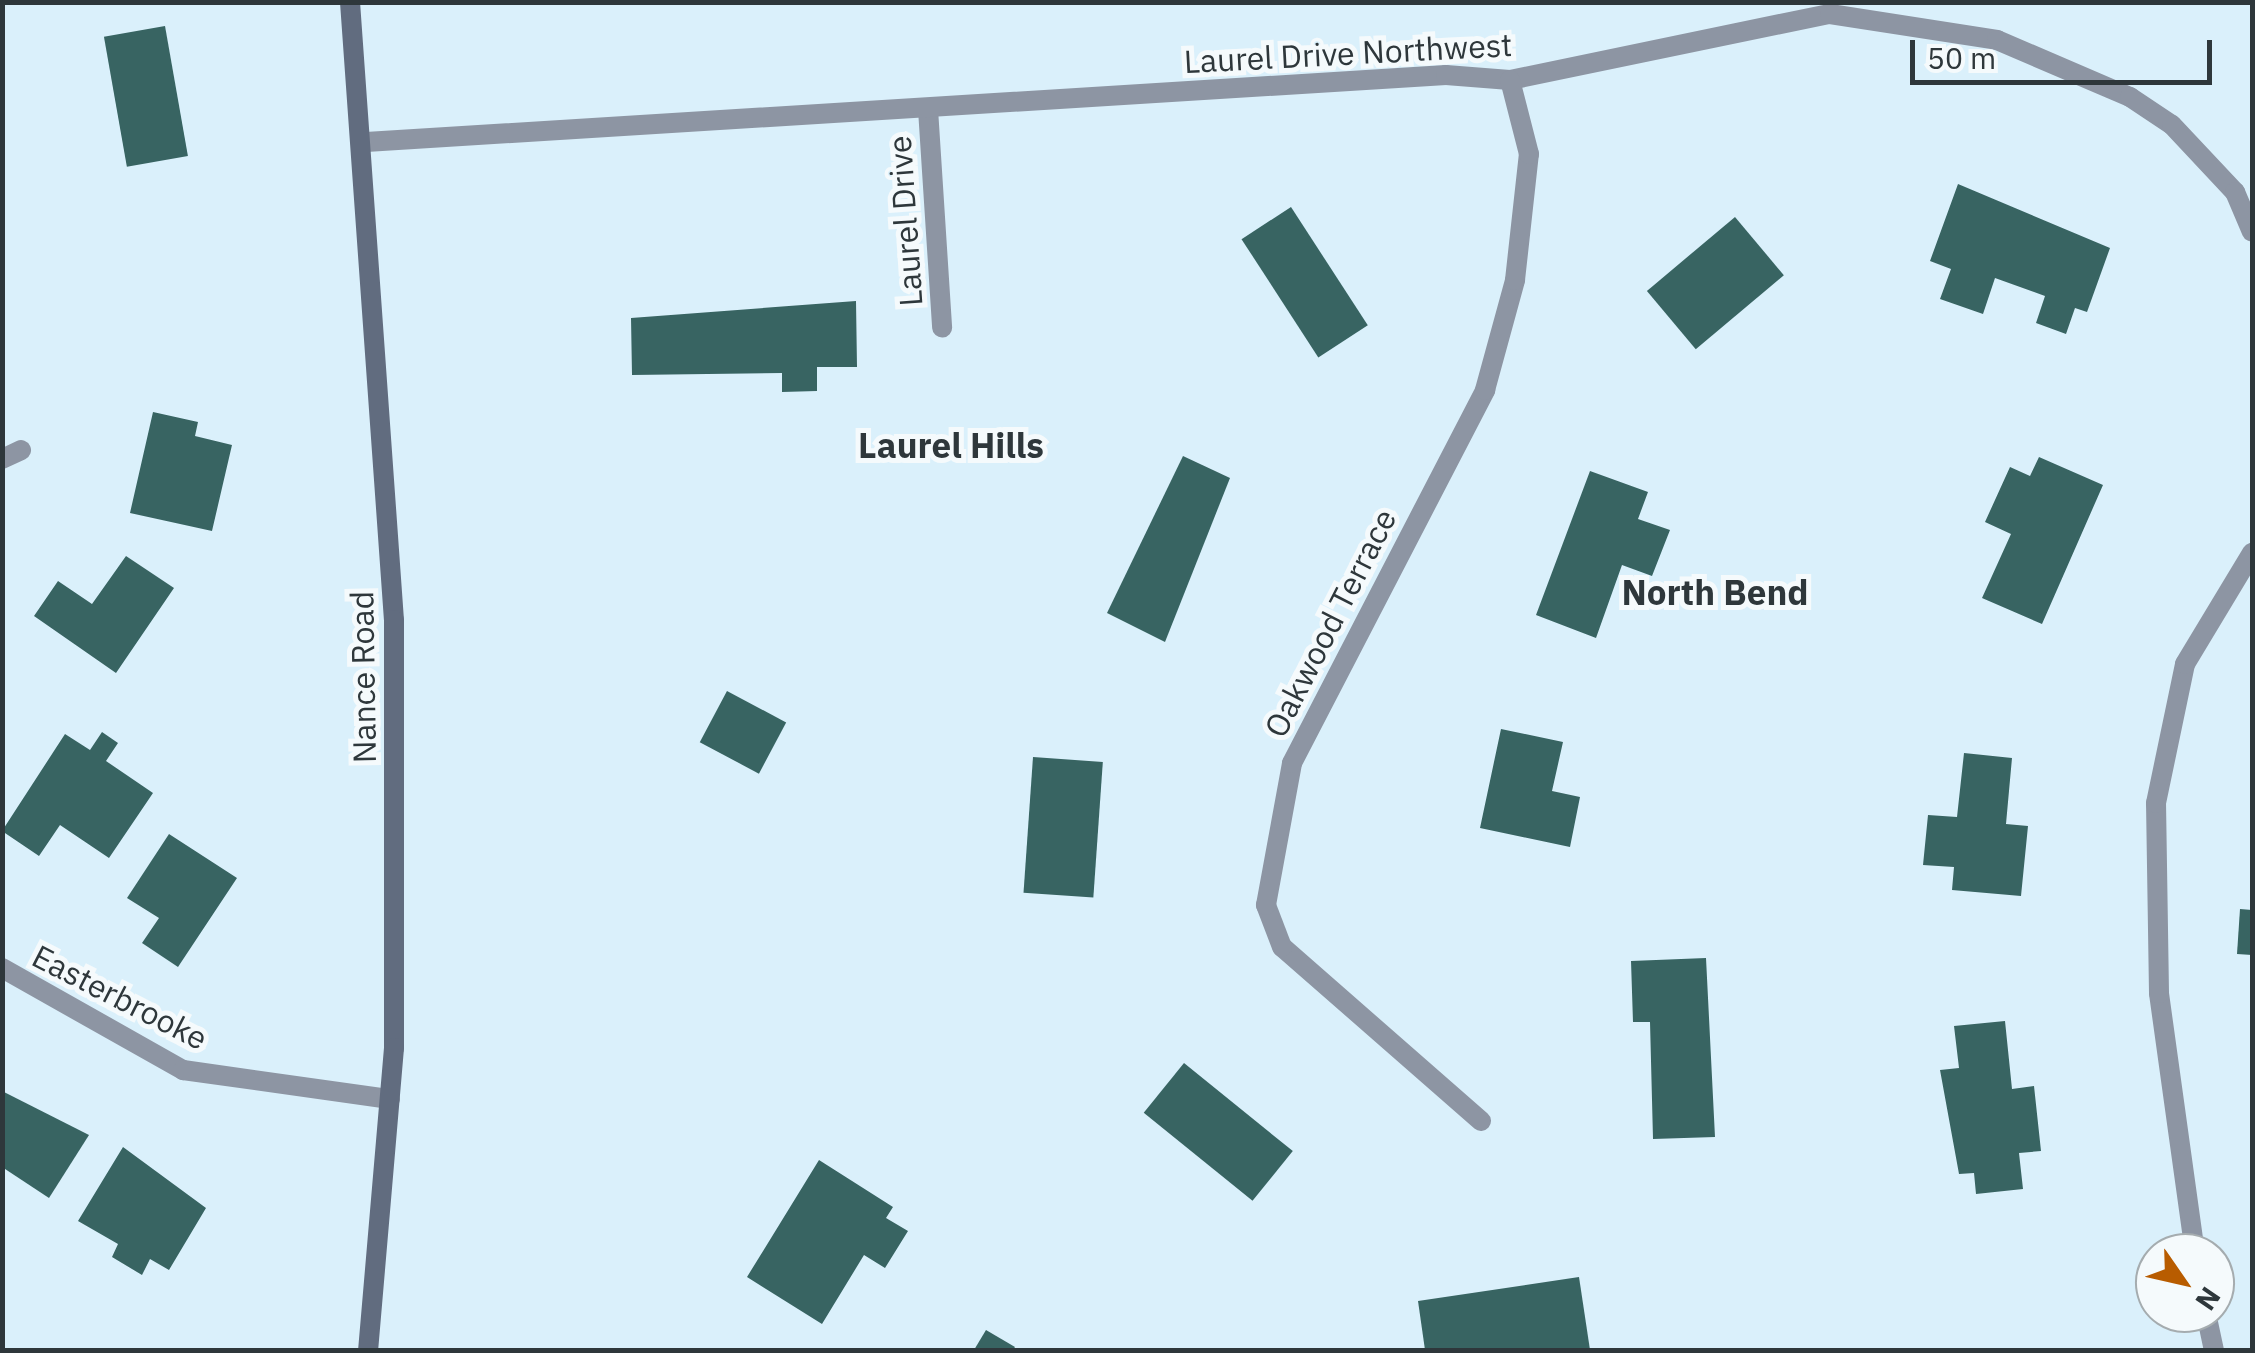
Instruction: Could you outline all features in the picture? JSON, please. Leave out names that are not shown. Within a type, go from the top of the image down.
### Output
[{"type":"street","name":"Nance Road","points":[[350,2],[366,142],[394,620],[390,1099],[368,1350]]},
{"type":"street","name":"Laurel Drive Northwest","points":[[366,142],[1446,75],[1510,80],[1830,14],[1997,40],[2130,97],[2172,125],[2235,192],[2252,232]]},
{"type":"street","name":"Oakwood Terrace","points":[[1481,1121],[1282,947],[1266,905],[1292,763],[1485,390],[1515,280],[1529,154],[1510,80]]},
{"type":"street","name":"Laurel Drive","points":[[928,109],[942,328]]},
{"type":"street","points":[[2192,1233],[2159,992],[2156,803],[2184,664],[2252,553]]},
{"type":"street","name":"Easterbrooke","points":[[2,968],[184,1070],[390,1099]]},
{"type":"building","points":[[165,26],[188,156],[127,167],[104,37]]},
{"type":"building","points":[[1958,184],[2110,248],[2087,312],[2075,308],[2066,334],[2036,323],[2045,296],[1995,278],[1983,314],[1940,299],[1951,269],[1930,261]]},
{"type":"building","points":[[1291,207],[1368,325],[1318,357],[1242,239]]},
{"type":"building","points":[[1735,217],[1784,275],[1696,349],[1647,291]]},
{"type":"building","points":[[856,301],[857,367],[817,367],[817,391],[782,392],[782,373],[632,375],[631,318]]},
{"type":"building","points":[[153,412],[198,422],[195,436],[232,445],[212,531],[130,513]]},
{"type":"building","points":[[1183,456],[1230,478],[1165,642],[1107,613]]},
{"type":"building","points":[[2039,457],[2103,485],[2042,624],[1982,598],[2011,534],[1985,522],[2010,467],[2030,476]]},
{"type":"building","points":[[1590,471],[1648,492],[1638,519],[1670,530],[1652,576],[1622,565],[1596,638],[1536,615]]},
{"type":"building","points":[[126,556],[174,588],[116,673],[34,616],[58,581],[92,604]]},
{"type":"building","points":[[727,691],[786,722],[759,774],[700,742]]},
{"type":"building","points":[[1501,729],[1563,742],[1552,791],[1580,797],[1570,847],[1480,828]]},
{"type":"building","points":[[102,732],[118,743],[106,761],[153,793],[109,858],[60,825],[39,856],[2,831],[65,734],[90,750]]},
{"type":"building","points":[[1964,753],[2012,758],[2006,824],[2028,826],[2021,896],[1952,890],[1954,867],[1923,865],[1928,815],[1957,817]]},
{"type":"building","points":[[1033,757],[1103,762],[1093,898],[1024,893]]},
{"type":"building","points":[[169,834],[237,878],[178,967],[142,943],[159,918],[127,898]]},
{"type":"building","points":[[2240,909],[2252,910],[2252,955],[2237,954]]},
{"type":"building","points":[[1706,958],[1715,1137],[1653,1139],[1650,1022],[1633,1022],[1631,961]]},
{"type":"building","points":[[2005,1021],[2012,1089],[2034,1086],[2041,1151],[2019,1153],[2023,1189],[1976,1194],[1974,1173],[1959,1174],[1940,1070],[1959,1068],[1954,1026]]},
{"type":"building","points":[[1184,1063],[1293,1151],[1253,1201],[1144,1113]]},
{"type":"building","points":[[2,1091],[89,1135],[49,1198],[2,1167]]},
{"type":"building","points":[[123,1147],[206,1208],[169,1270],[150,1259],[142,1275],[112,1257],[118,1244],[78,1221]]},
{"type":"building","points":[[819,1160],[893,1207],[886,1218],[908,1231],[885,1268],[864,1255],[822,1324],[747,1277]]},
{"type":"building","points":[[1579,1277],[1590,1350],[1425,1350],[1418,1301]]},
{"type":"building","points":[[986,1330],[1015,1347],[974,1350]]},
{"type":"district","name":"Laurel Hills","points":[[951,445]]},
{"type":"district","name":"North Bend","points":[[1715,592]]}]
